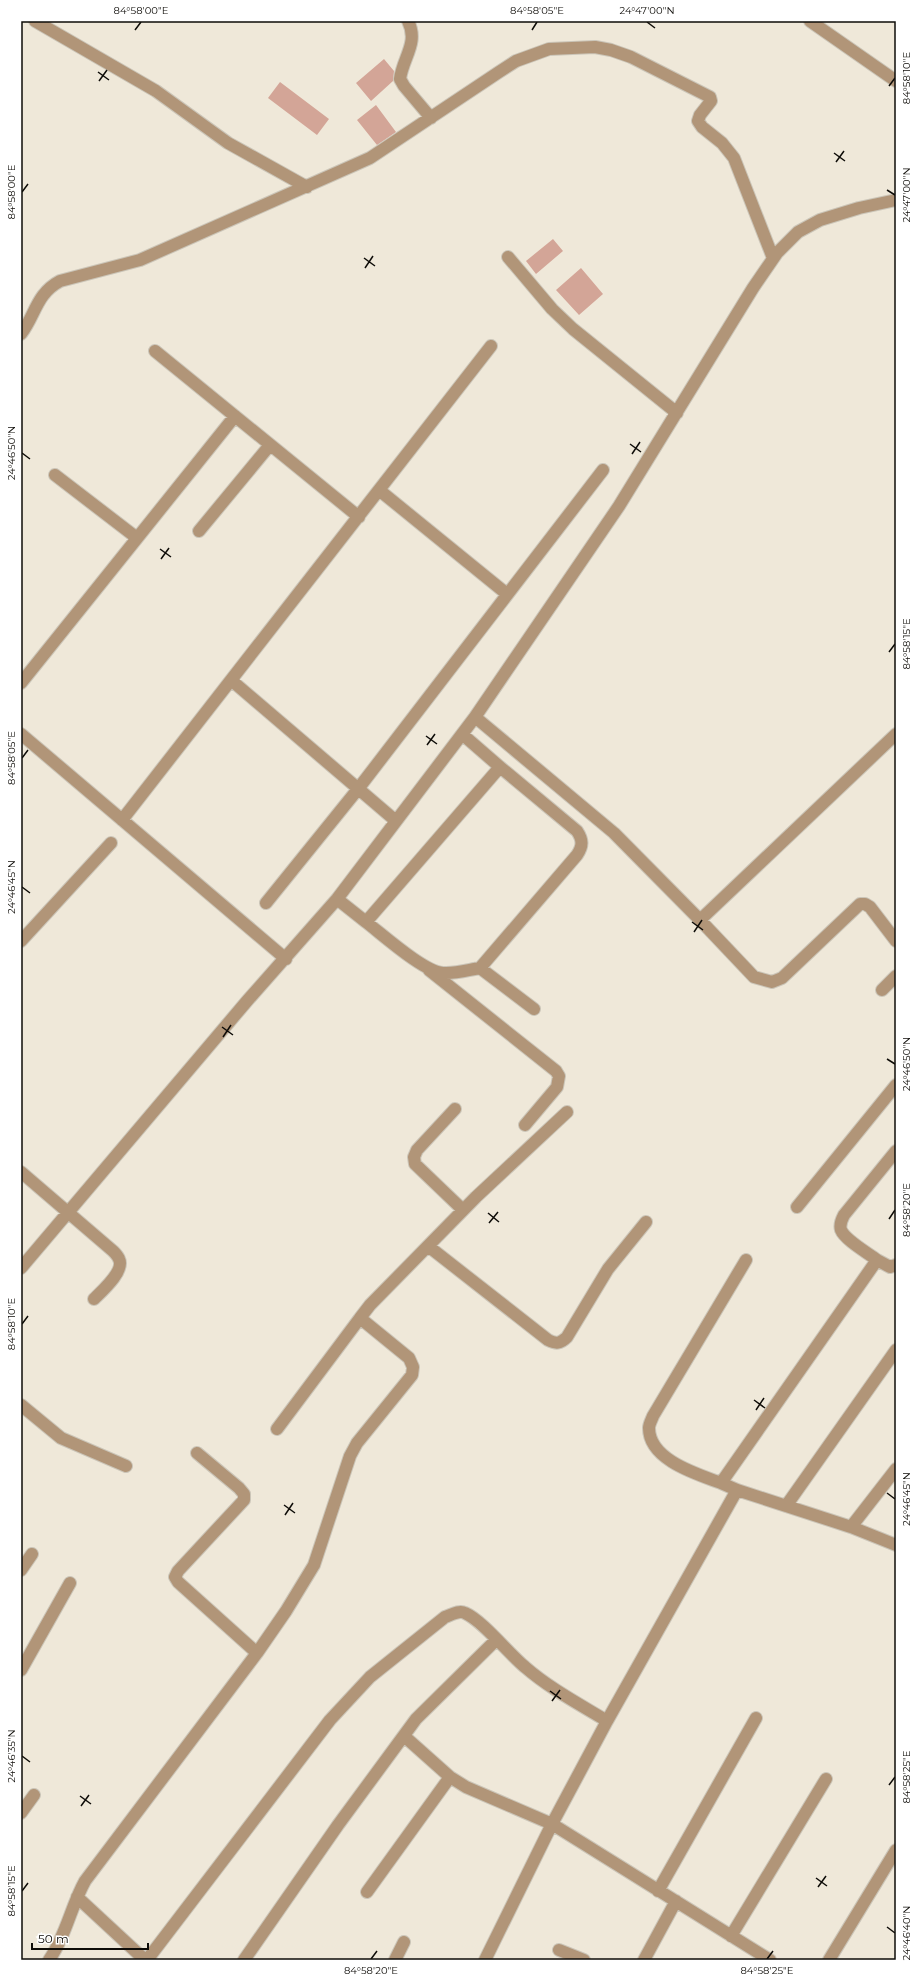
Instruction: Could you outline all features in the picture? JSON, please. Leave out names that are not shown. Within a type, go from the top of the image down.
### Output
[{"type":"street","points":[[35,21],[156,90],[228,143],[307,187]]},
{"type":"street","points":[[408,21],[412,30],[413,38],[400,78],[404,86],[431,118]]},
{"type":"street","points":[[810,21],[896,81]]},
{"type":"street","points":[[21,334],[42,295],[49,287],[60,281],[140,260],[370,158],[516,61],[549,49],[594,47],[631,57],[710,97],[711,101],[700,115],[698,121],[702,128],[722,143],[734,158],[773,258]]},
{"type":"street","points":[[21,1268],[242,1007],[286,959],[337,899],[462,734],[619,506],[773,258],[798,232],[820,220],[859,208],[896,200]]},
{"type":"street","points":[[508,257],[552,309],[573,329],[677,413]]},
{"type":"street","points":[[122,820],[491,346]]},
{"type":"street","points":[[155,351],[359,516]]},
{"type":"street","points":[[21,683],[235,416]]},
{"type":"street","points":[[199,531],[270,445]]},
{"type":"street","points":[[266,903],[358,789],[604,470]]},
{"type":"street","points":[[55,475],[137,538]]},
{"type":"street","points":[[379,490],[507,594]]},
{"type":"street","points":[[231,680],[396,821]]},
{"type":"street","points":[[475,716],[614,833],[754,976],[772,982],[782,978],[860,904],[865,904],[870,907],[896,941]]},
{"type":"street","points":[[21,734],[286,959]]},
{"type":"street","points":[[429,970],[442,974],[480,968],[577,855],[582,847],[582,838],[578,831],[462,734]]},
{"type":"street","points":[[700,920],[896,734]]},
{"type":"street","points":[[366,922],[500,767]]},
{"type":"street","points":[[21,941],[111,843]]},
{"type":"street","points":[[337,899],[556,1071],[559,1076],[557,1087],[525,1125]]},
{"type":"street","points":[[480,968],[534,1009]]},
{"type":"street","points":[[882,990],[896,976]]},
{"type":"street","points":[[798,1207],[896,1084]]},
{"type":"street","points":[[455,1109],[417,1150],[414,1157],[415,1164],[463,1210]]},
{"type":"street","points":[[277,1429],[360,1318],[463,1210],[567,1112]]},
{"type":"street","points":[[896,1151],[840,1222],[840,1229],[846,1236],[877,1260],[890,1267],[896,1265]]},
{"type":"street","points":[[21,1172],[68,1211],[113,1251],[119,1259],[120,1264],[118,1273],[94,1299]]},
{"type":"street","points":[[428,1246],[548,1340],[556,1344],[562,1342],[567,1337],[608,1269],[646,1222]]},
{"type":"street","points":[[746,1260],[653,1416],[649,1427],[652,1440],[664,1456],[676,1465],[737,1490],[851,1527],[896,1545]]},
{"type":"street","points":[[721,1483],[877,1260]]},
{"type":"street","points":[[49,1960],[58,1943],[76,1897],[86,1881],[257,1653],[314,1565],[350,1456],[357,1443],[412,1375],[413,1367],[409,1358],[360,1318]]},
{"type":"street","points":[[786,1506],[896,1350]]},
{"type":"street","points":[[21,1405],[61,1438],[126,1466]]},
{"type":"street","points":[[197,1452],[239,1488],[244,1494],[244,1500],[178,1571],[175,1577],[178,1582],[257,1653]]},
{"type":"street","points":[[851,1527],[896,1469]]},
{"type":"street","points":[[485,1960],[552,1824],[607,1721],[737,1490]]},
{"type":"street","points":[[21,1570],[32,1554]]},
{"type":"street","points":[[21,1670],[70,1583]]},
{"type":"street","points":[[76,1897],[146,1960],[330,1720],[370,1678],[445,1617],[455,1613],[464,1612],[474,1618],[543,1682],[607,1721]]},
{"type":"street","points":[[244,1960],[338,1825],[416,1719],[496,1640]]},
{"type":"street","points":[[658,1891],[756,1718]]},
{"type":"street","points":[[404,1736],[450,1777],[466,1787],[552,1824],[731,1936],[755,1956],[770,1960]]},
{"type":"street","points":[[367,1892],[450,1777]]},
{"type":"street","points":[[731,1936],[826,1779]]},
{"type":"street","points":[[21,1813],[34,1795]]},
{"type":"street","points":[[829,1960],[896,1850]]},
{"type":"street","points":[[644,1960],[676,1902]]},
{"type":"street","points":[[395,1960],[404,1942]]},
{"type":"street","points":[[559,1950],[584,1960]]},
{"type":"building","points":[[384,59],[394,71],[393,81],[371,101],[356,83]]},
{"type":"building","points":[[280,82],[329,119],[317,135],[268,98]]},
{"type":"building","points":[[376,105],[396,132],[377,145],[357,120]]},
{"type":"building","points":[[553,239],[563,251],[536,274],[526,261]]},
{"type":"building","points":[[581,268],[603,294],[579,315],[556,290]]}]
